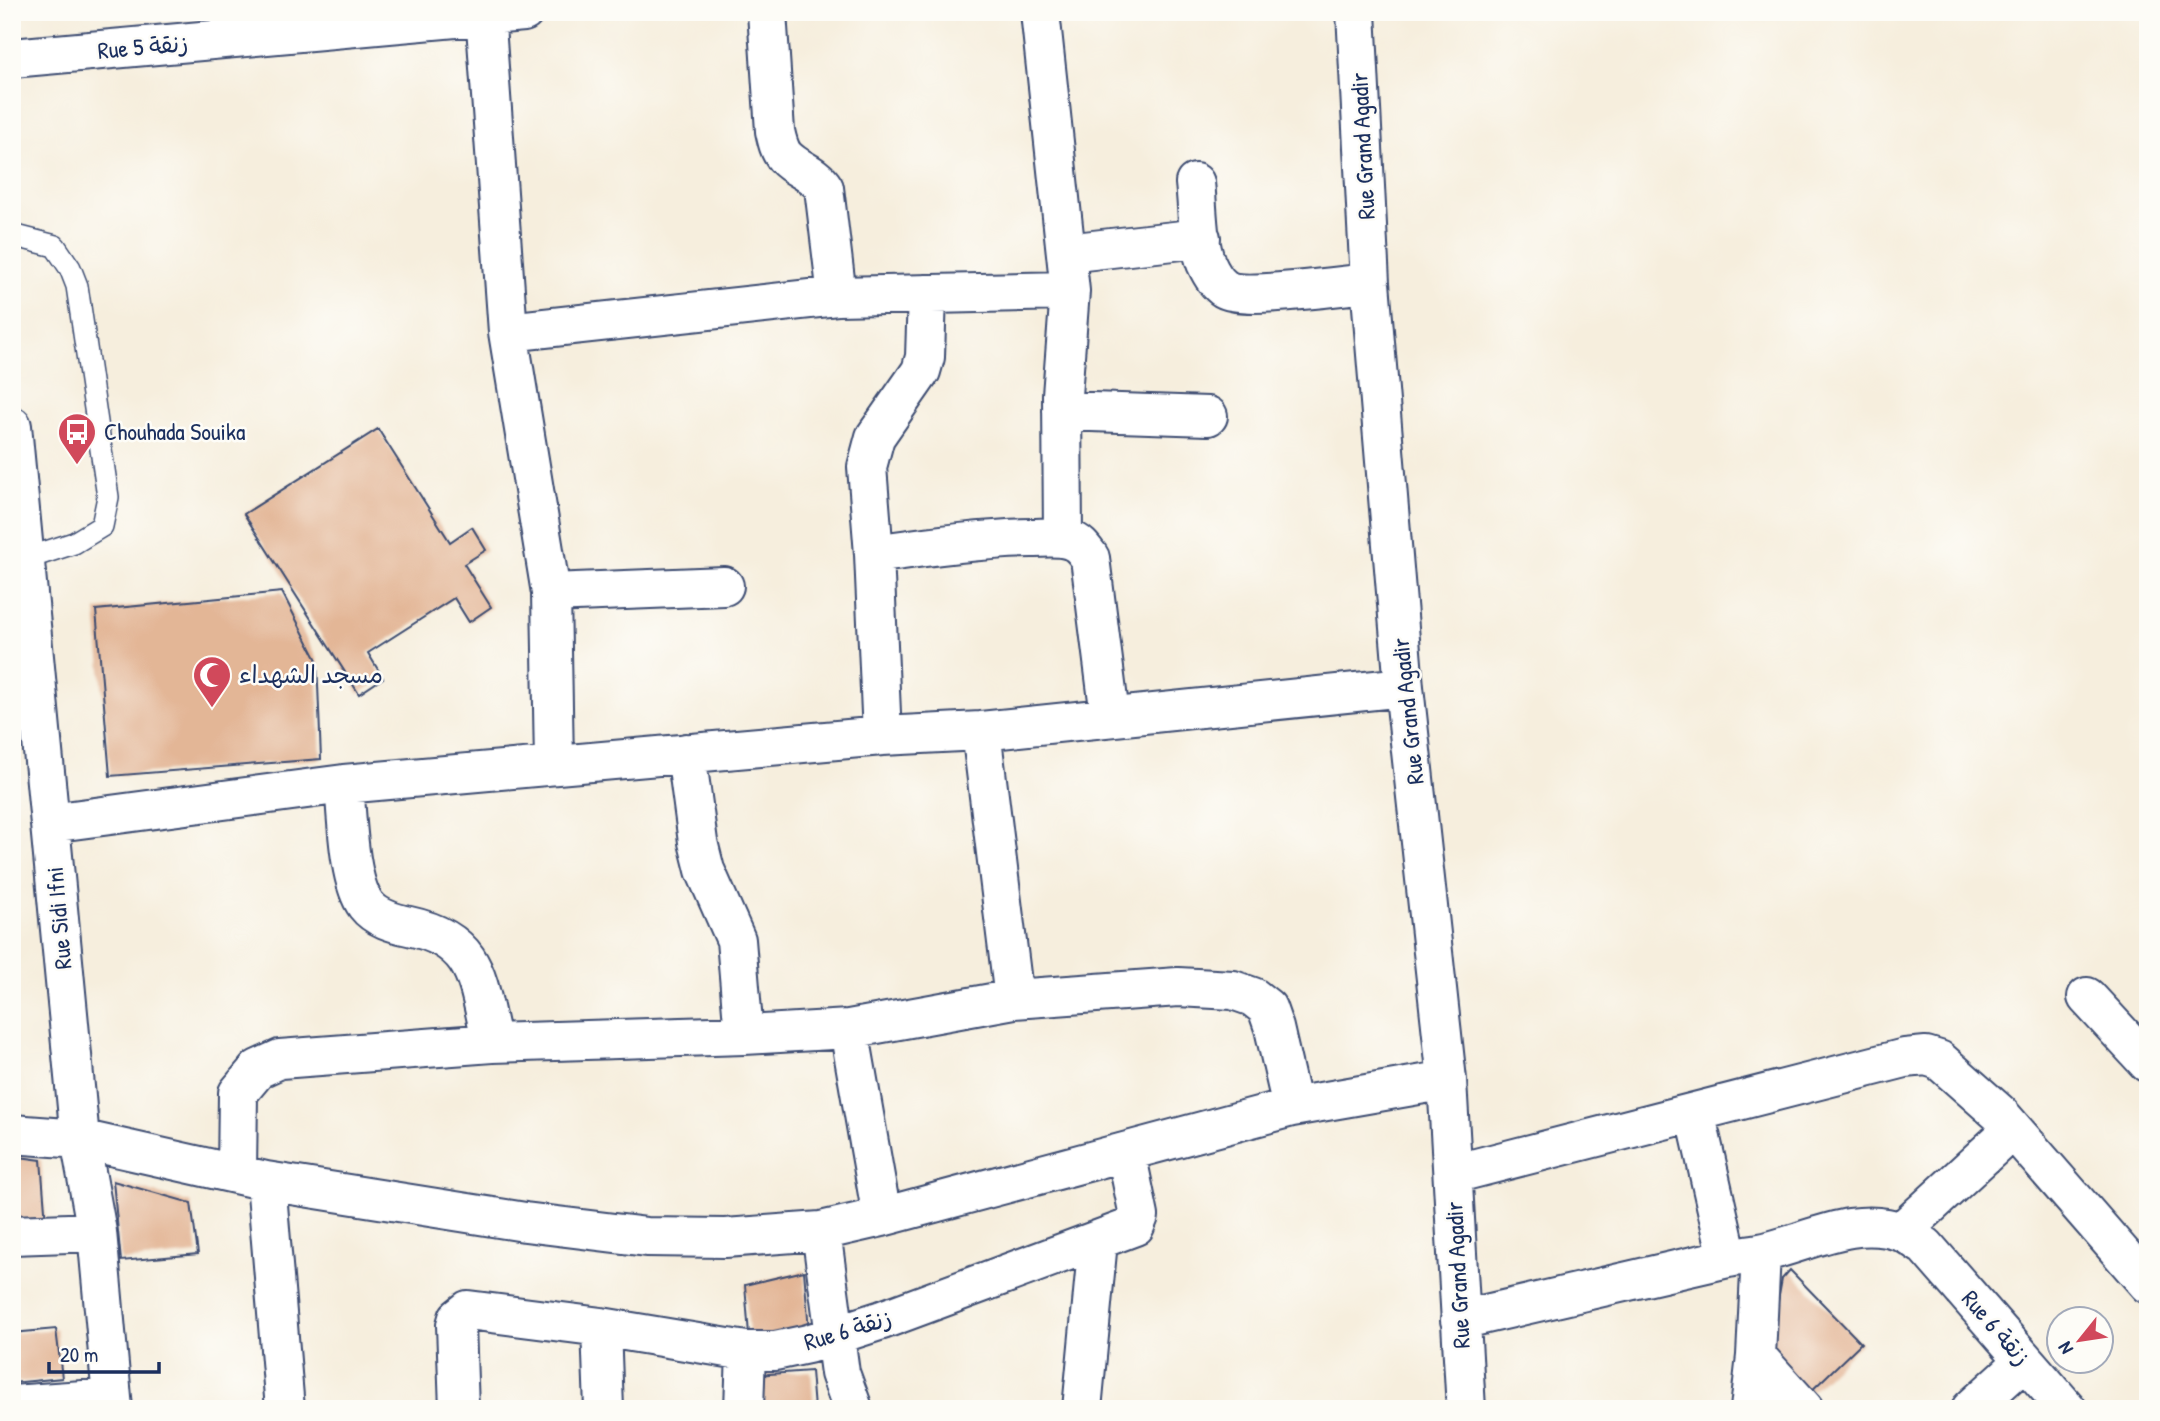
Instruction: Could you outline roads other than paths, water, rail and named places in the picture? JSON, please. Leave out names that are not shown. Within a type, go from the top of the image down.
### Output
[{"type":"street","name":"Rue 5 زنقة","points":[[12,58],[524,12]]},
{"type":"street","points":[[767,12],[778,146],[785,157],[819,180],[824,188],[837,296]]},
{"type":"street","points":[[1040,12],[1070,291],[1062,411],[1063,538]]},
{"type":"street","name":"Rue Grand Agadir","points":[[1356,12],[1370,283],[1404,687],[1447,1080],[1466,1409]]},
{"type":"street","points":[[486,14],[508,332],[551,593],[554,764]]},
{"type":"street","points":[[1195,183],[1206,262],[1216,280],[1226,289],[1237,292],[1264,292],[1370,283]]},
{"type":"street","points":[[1066,253],[1201,238]]},
{"type":"street","points":[[508,332],[837,296],[1070,291]]},
{"type":"street","points":[[882,736],[874,554],[867,467],[870,452],[881,429],[921,371],[925,357],[928,294]]},
{"type":"street","points":[[1062,411],[1208,416]]},
{"type":"street","name":"Rue Sidi Ifni","points":[[12,426],[28,742],[50,823],[80,1139],[97,1232],[112,1404]]},
{"type":"street","points":[[874,554],[943,544],[1063,538],[1083,547],[1090,558],[1110,716]]},
{"type":"street","points":[[551,593],[724,586]]},
{"type":"street","points":[[50,823],[344,784],[882,736],[981,731],[1404,687]]},
{"type":"street","points":[[981,731],[1014,999]]},
{"type":"street","points":[[686,753],[698,842],[705,870],[736,940],[744,1035]]},
{"type":"street","points":[[344,784],[355,884],[365,904],[374,914],[438,936],[458,946],[473,967],[492,1043]]},
{"type":"street","points":[[285,1409],[238,1093],[258,1069],[280,1059],[492,1043],[744,1035],[849,1028],[1014,999],[1178,987],[1233,990],[1253,996],[1267,1008],[1275,1028],[1292,1107]]},
{"type":"street","points":[[2087,997],[2148,1063]]},
{"type":"street","points":[[849,1028],[882,1217]]},
{"type":"street","points":[[1453,1174],[1905,1058],[1926,1056],[1939,1060],[1953,1070],[1999,1112],[2148,1284]]},
{"type":"street","points":[[12,1134],[80,1139],[251,1177],[525,1222],[647,1237],[725,1238],[821,1231],[1126,1153],[1292,1107],[1447,1080]]},
{"type":"street","points":[[1695,1112],[1744,1255],[1756,1356],[1749,1409]]},
{"type":"street","points":[[1460,1320],[1744,1255],[1832,1231],[1881,1228],[1913,1239],[2013,1129]]},
{"type":"street","name":"Rue 6 زنقة","points":[[460,1409],[456,1325],[462,1313],[473,1310],[601,1327],[746,1351],[775,1351],[834,1336],[1127,1230],[1138,1221],[1126,1153]]},
{"type":"street","points":[[821,1231],[840,1373],[853,1409]]},
{"type":"street","points":[[12,1235],[97,1232]]},
{"type":"street","name":"Rue 6 زنقة","points":[[1913,1239],[2067,1409]]},
{"type":"street","points":[[1082,1409],[1098,1241]]},
{"type":"street","points":[[601,1327],[604,1409]]},
{"type":"street","points":[[744,1409],[746,1351]]},
{"type":"street","points":[[1756,1356],[1804,1409]]},
{"type":"street","points":[[1971,1409],[2024,1361]]},
{"type":"street","points":[[12,1405],[112,1404]]},
{"type":"lane","points":[[12,234],[55,246],[70,268],[77,286],[108,497],[102,526],[74,543],[18,559]]},
{"type":"place","name":"Chouhada Souika","points":[[77,466]]},
{"type":"place","name":"مسجد الشهداء","points":[[212,709]]}]
